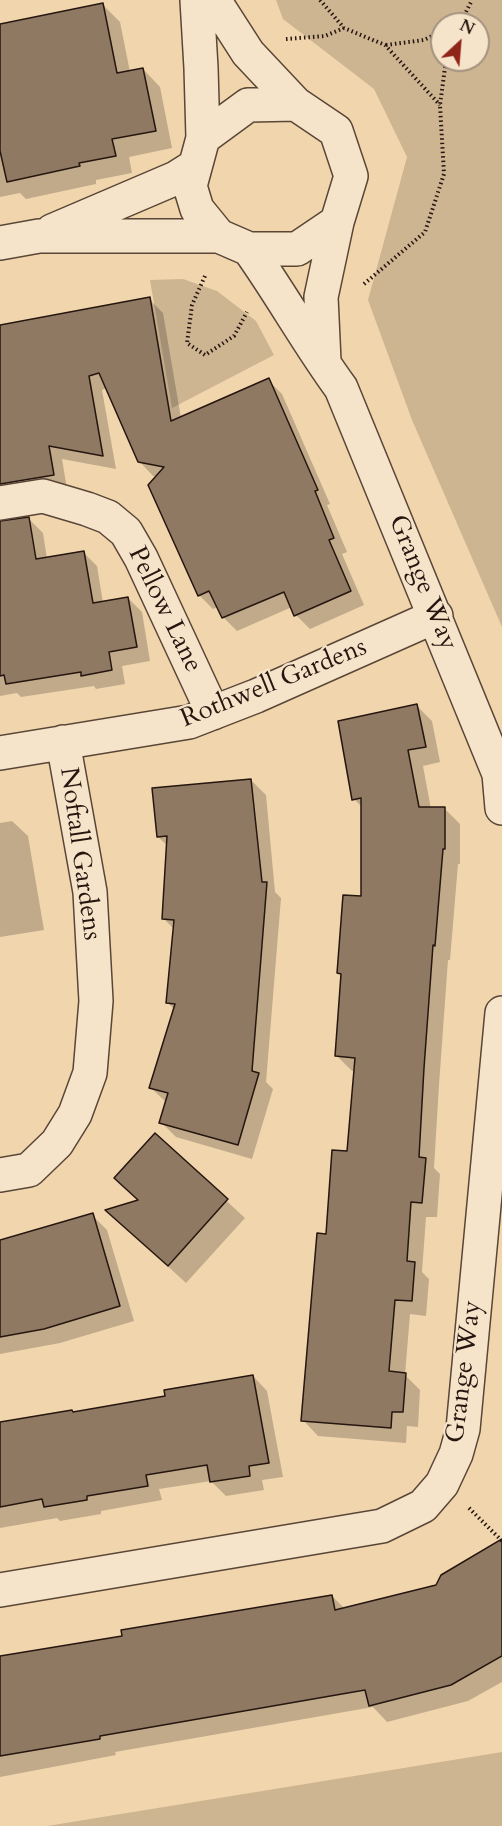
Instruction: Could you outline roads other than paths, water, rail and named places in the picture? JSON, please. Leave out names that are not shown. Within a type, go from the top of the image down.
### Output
[{"type":"street","points":[[197,0],[201,68],[199,152],[190,186],[197,209],[219,236]]},
{"type":"street","points":[[214,0],[248,53],[296,104],[336,131],[351,177],[337,222],[321,297],[325,365]]},
{"type":"street","points":[[39,236],[176,178],[199,152],[248,105],[296,104]]},
{"type":"street","points":[[0,243],[39,236],[219,236],[249,249],[297,249],[337,222]]},
{"type":"street","name":"Grange Way","points":[[249,249],[342,388],[499,774],[502,808]]},
{"type":"street","name":"Pellow Lane","points":[[0,503],[43,496],[87,508],[108,517],[126,532],[141,558],[213,713]]},
{"type":"street","name":"Rothwell Gardens","points":[[0,753],[189,722],[256,696],[436,616]]},
{"type":"street","name":"Noftall Gardens","points":[[0,1175],[28,1170],[57,1143],[75,1114],[90,1073],[96,1001],[90,892],[63,742]]},
{"type":"street","name":"Grange Way","points":[[0,1590],[382,1526],[423,1506],[442,1484],[456,1454],[463,1429],[502,1013]]}]
